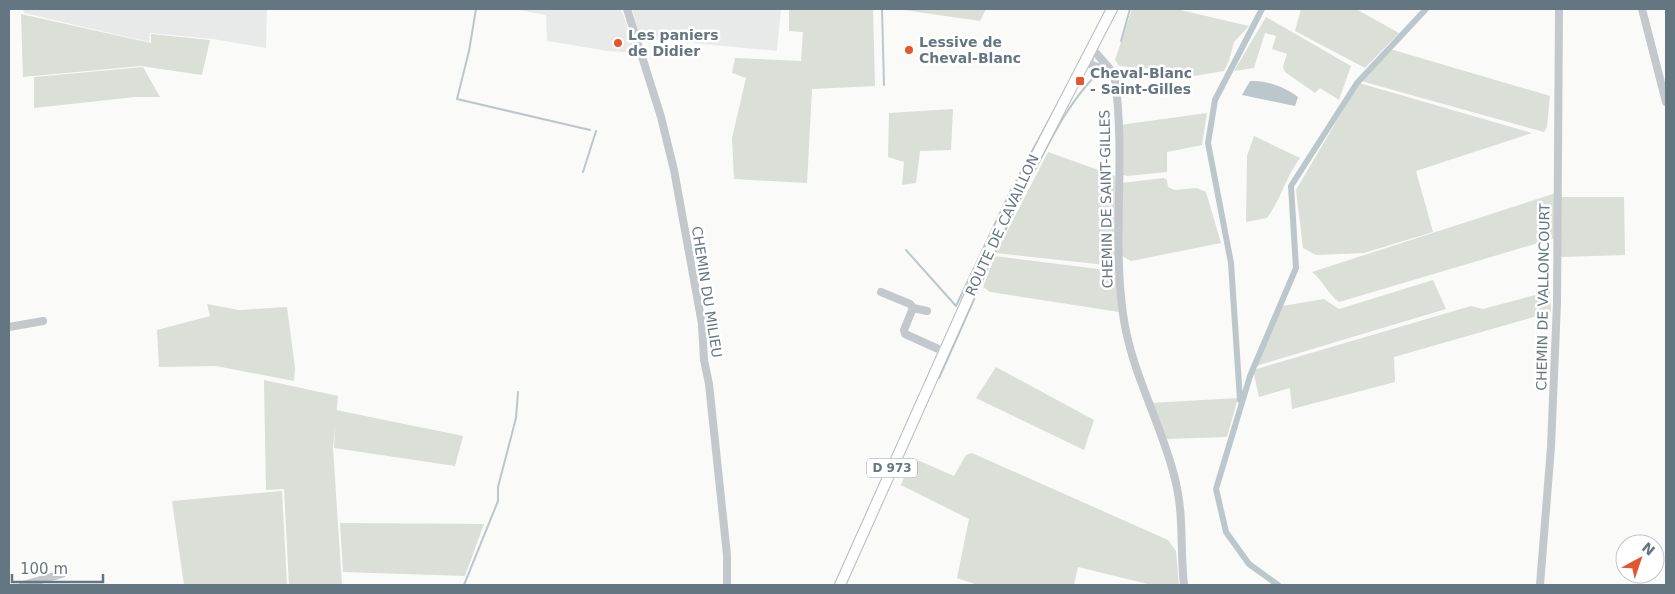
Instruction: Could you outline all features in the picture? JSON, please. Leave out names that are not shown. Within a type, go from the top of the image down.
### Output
[{"type":"main road","name":"ROUTE DE CAVAILLON","points":[[1087,62],[1104,23],[1114,9]]},
{"type":"main road","name":"ROUTE DE CAVAILLON","points":[[945,352],[1004,218],[1114,9]]},
{"type":"main road","name":"D 973","points":[[840,585],[945,352]]},
{"type":"street","name":"CHEMIN DU MILIEU","points":[[627,9],[667,142],[678,188],[704,333],[704,360],[709,384],[726,546],[728,585]]},
{"type":"street","name":"CHEMIN DE VALLONCOURT","points":[[1540,585],[1551,447],[1557,304],[1559,9]]},
{"type":"street","points":[[1642,9],[1666,102]]},
{"type":"street","points":[[1104,23],[1103,31],[1093,52],[1110,68],[1111,74]]},
{"type":"street","points":[[1087,62],[1111,74]]},
{"type":"street","name":"CHEMIN DE SAINT-GILLES","points":[[1111,74],[1115,80],[1117,93],[1119,160],[1118,259],[1123,317],[1133,362],[1161,435],[1176,482],[1180,505],[1184,585]]},
{"type":"street","points":[[881,292],[910,304],[913,308],[927,310]]},
{"type":"street","points":[[913,308],[904,330],[905,334],[945,352]]},
{"type":"street","points":[[9,327],[43,321]]},
{"type":"street","points":[[23,585],[62,574]]},
{"type":"shaded area","points":[[23,9],[267,9],[266,48],[213,39],[150,33],[149,42],[24,13]]},
{"type":"shaded area","points":[[513,9],[621,9],[636,53],[608,51],[547,41],[546,15]]},
{"type":"shaded area","points":[[632,9],[781,9],[777,51],[640,38]]},
{"type":"shaded area","points":[[789,9],[873,9],[875,86],[812,89],[807,183],[734,179],[732,138],[746,78],[732,73],[735,58],[801,61],[803,32],[789,31]]},
{"type":"shaded area","points":[[897,9],[986,9],[980,21]]},
{"type":"shaded area","points":[[1132,9],[1176,9],[1249,26],[1234,42],[1224,71],[1182,78],[1152,69],[1119,66],[1115,60]]},
{"type":"shaded area","points":[[1301,9],[1356,9],[1399,33],[1365,68],[1295,31]]},
{"type":"shaded area","points":[[21,14],[151,43],[151,34],[210,40],[202,75],[141,66],[23,77]]},
{"type":"shaded area","points":[[1266,17],[1351,66],[1339,100],[1320,88],[1315,93],[1285,72],[1283,67],[1287,54],[1272,49],[1276,36],[1265,33],[1254,68],[1234,71]]},
{"type":"shaded area","points":[[1390,49],[1550,96],[1547,127],[1544,132],[1361,81]]},
{"type":"shaded area","points":[[143,67],[160,97],[135,97],[34,108],[34,77]]},
{"type":"shaded area","points":[[1250,81],[1269,83],[1287,90],[1298,97],[1295,106],[1242,95]]},
{"type":"shaded area","points":[[1359,83],[1532,133],[1416,171],[1433,232],[1364,253],[1316,255],[1303,248],[1296,190]]},
{"type":"shaded area","points":[[953,109],[951,150],[920,151],[916,183],[902,185],[904,162],[888,157],[889,113]]},
{"type":"shaded area","points":[[1207,113],[1202,145],[1167,152],[1167,172],[1127,176],[1121,174],[1120,125]]},
{"type":"shaded area","points":[[1254,136],[1300,158],[1267,218],[1246,222],[1247,156]]},
{"type":"shaded area","points":[[1048,152],[1115,176],[1115,266],[996,253]]},
{"type":"shaded area","points":[[1164,178],[1167,180],[1168,187],[1174,190],[1197,188],[1206,192],[1221,243],[1131,261],[1120,255],[1121,183]]},
{"type":"shaded area","points":[[1556,193],[1555,238],[1339,302],[1312,272]]},
{"type":"shaded area","points":[[1560,197],[1624,197],[1625,255],[1561,257]]},
{"type":"shaded area","points":[[995,256],[1115,271],[1119,312],[990,292],[983,287]]},
{"type":"shaded area","points":[[1433,280],[1446,309],[1256,366],[1282,306],[1324,299],[1339,309]]},
{"type":"shaded area","points":[[1550,291],[1551,312],[1394,357],[1395,382],[1292,409],[1290,388],[1259,397],[1253,370],[1471,306],[1483,309]]},
{"type":"shaded area","points":[[207,304],[239,310],[287,307],[295,368],[294,381],[216,366],[159,367],[157,330],[210,316]]},
{"type":"shaded area","points":[[996,367],[1094,420],[1084,450],[976,398]]},
{"type":"shaded area","points":[[264,380],[338,396],[333,448],[342,585],[289,585],[284,489],[266,490]]},
{"type":"shaded area","points":[[1238,398],[1227,437],[1166,439],[1151,403]]},
{"type":"shaded area","points":[[336,410],[463,436],[455,466],[334,448]]},
{"type":"shaded area","points":[[972,453],[1168,540],[1176,551],[1179,585],[1152,585],[1078,567],[1074,585],[978,585],[957,578],[969,519],[901,485],[910,463],[915,459],[954,476],[966,455]]},
{"type":"shaded area","points":[[282,491],[287,585],[184,585],[172,501]]},
{"type":"shaded area","points":[[340,523],[484,524],[465,576],[343,572]]},
{"type":"waterway","points":[[476,9],[469,51],[457,99],[590,130]]},
{"type":"waterway","points":[[882,9],[884,85]]},
{"type":"waterway","points":[[1121,41],[1130,9]]},
{"type":"waterway","points":[[1240,400],[1231,263],[1208,143],[1215,100],[1262,9]]},
{"type":"waterway","points":[[1278,585],[1249,564],[1226,532],[1216,489],[1250,376],[1296,268],[1291,186],[1357,83],[1426,9]]},
{"type":"waterway","points":[[939,378],[998,246],[1042,156],[1069,108],[1095,76]]},
{"type":"waterway","points":[[906,250],[956,306],[1010,192],[1055,109]]},
{"type":"waterway","points":[[583,172],[596,131]]},
{"type":"waterway","points":[[464,585],[498,501],[498,487],[516,418],[518,392]]},
{"type":"place","name":"Les paniers de Didier","points":[[618,43]]},
{"type":"place","name":"Lessive de Cheval-Blanc","points":[[909,50]]},
{"type":"place","name":"Cheval-Blanc - Saint-Gilles","points":[[1080,81]]}]
